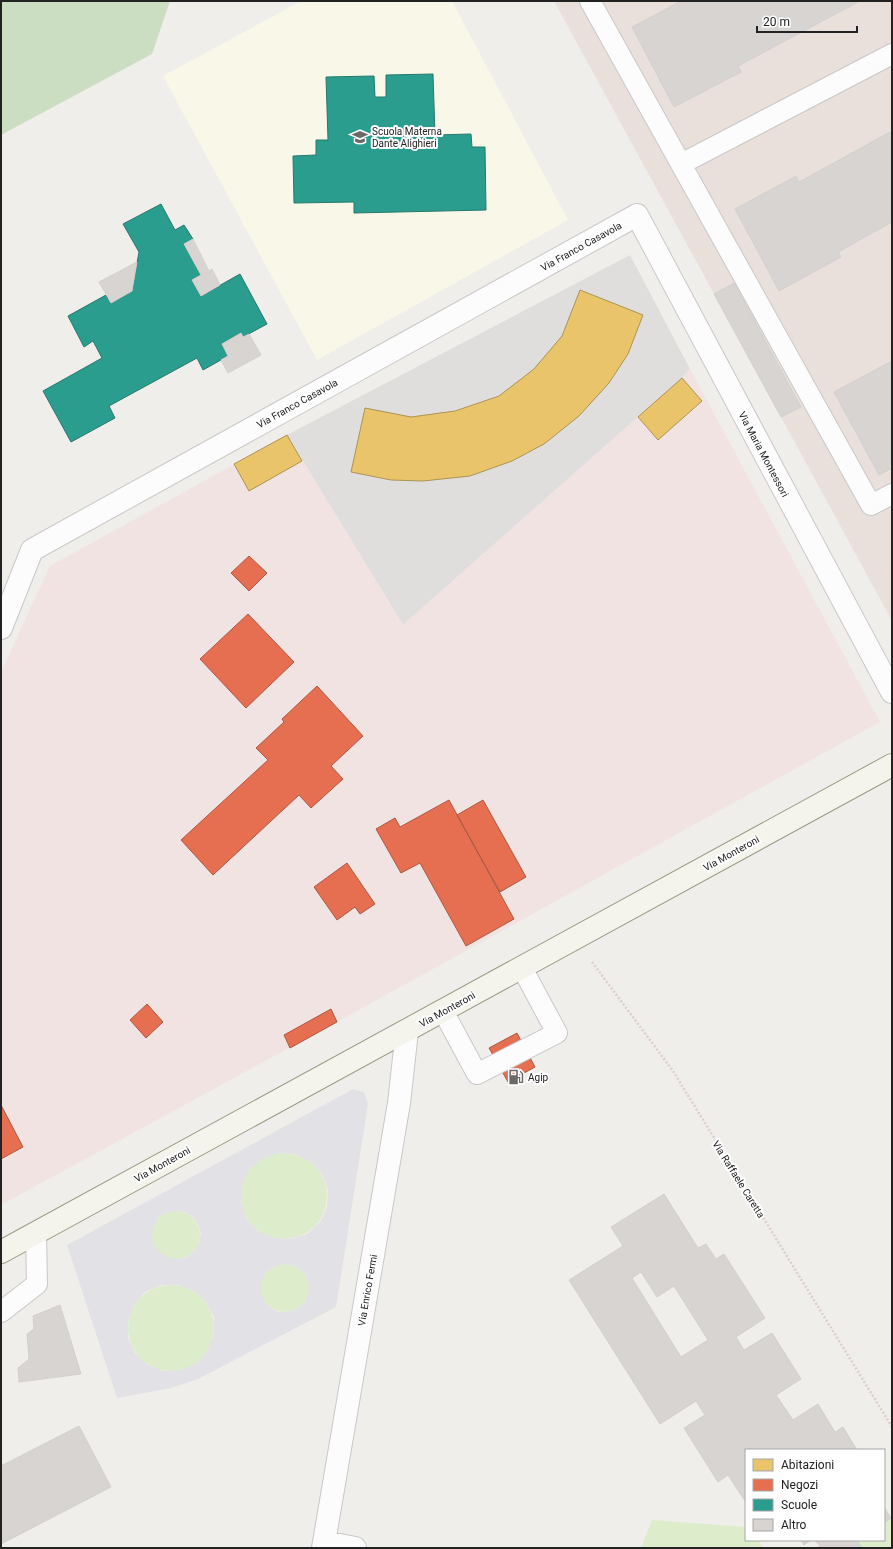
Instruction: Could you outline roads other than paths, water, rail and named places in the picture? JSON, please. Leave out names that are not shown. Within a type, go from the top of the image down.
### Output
[{"type":"main road","name":"Via Monteroni","points":[[1,1252],[892,765]]},
{"type":"street","name":"Via Franco Casavola","points":[[1,628],[32,550],[636,215]]},
{"type":"street","name":"Via Maria Montessori","points":[[636,215],[892,692]]},
{"type":"street","name":"Via Enrico Fermi","points":[[324,1545],[399,1103],[407,1031]]},
{"type":"street","points":[[324,1545],[355,1548]]},
{"type":"lane","points":[[590,1],[871,505],[892,494]]},
{"type":"lane","points":[[681,164],[892,54]]},
{"type":"lane","points":[[444,1011],[477,1074],[557,1033],[522,968]]},
{"type":"lane","points":[[1,1312],[37,1284],[36,1233]]},
{"type":"place","name":"Scuola Materna Dante Alighieri","points":[[360,137]]},
{"type":"place","name":"Agip","points":[[516,1077]]}]
